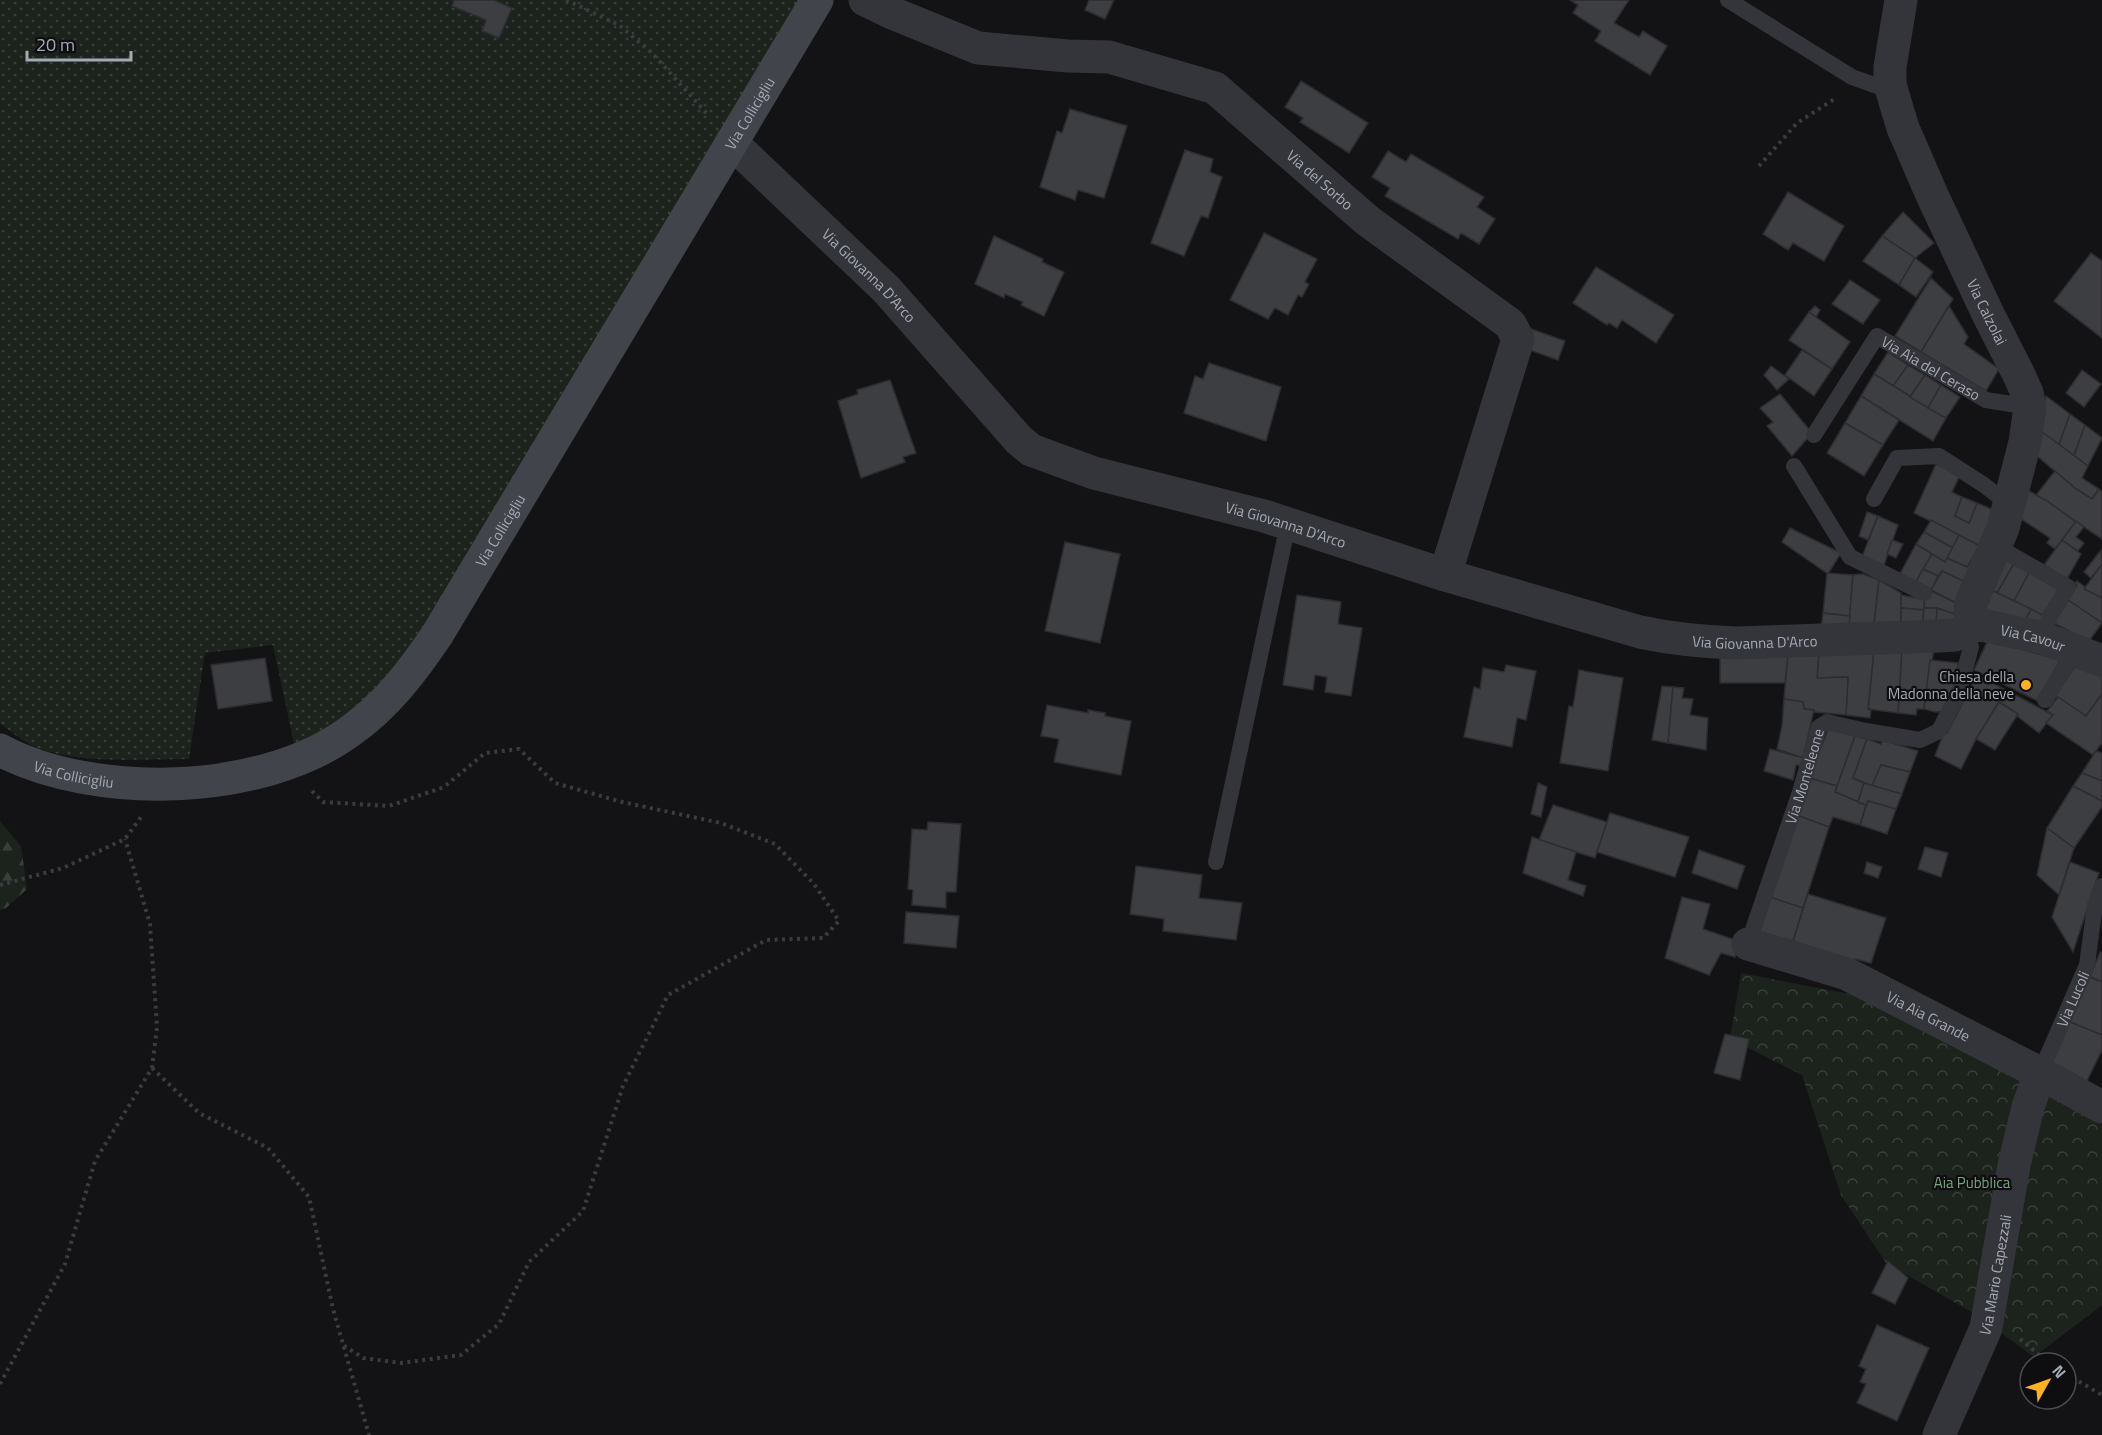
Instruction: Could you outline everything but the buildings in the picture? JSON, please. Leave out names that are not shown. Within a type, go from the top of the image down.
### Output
[{"type":"main road","name":"Via Collicigliu","points":[[0,750],[15,758],[89,779],[165,784],[202,782],[244,776],[287,764],[319,750],[348,733],[391,696],[415,667],[454,608],[817,0]]},
{"type":"street","name":"Via del Sorbo","points":[[866,0],[978,48],[1068,56],[1109,57],[1215,88],[1368,221],[1510,324],[1518,339],[1445,575]]},
{"type":"street","name":"Via Calzolai","points":[[1901,0],[1891,48],[1878,83],[1904,128],[1988,314],[2019,375],[2030,407],[2025,442],[2010,505],[1966,619]]},
{"type":"street","name":"Via Giovanna D'Arco","points":[[731,142],[886,289],[1007,428],[1031,450],[1094,473],[1288,524],[1445,575],[1640,632],[1668,638],[1703,642],[1940,636],[1966,619]]},
{"type":"street","name":"Via Cavour","points":[[1966,619],[1982,625],[2004,628],[2092,651]]},
{"type":"street","name":"Via Aia Grande","points":[[1748,944],[1848,975],[2102,1107]]},
{"type":"street","name":"Via Mario Capezzali","points":[[1938,1435],[1986,1328],[2014,1165],[2028,1107],[2040,1073]]},
{"type":"lane","points":[[1728,0],[1852,77],[1878,83]]},
{"type":"lane","name":"Via Aia del Ceraso","points":[[1814,435],[1877,336],[1986,400],[2030,407]]},
{"type":"lane","points":[[1874,499],[1897,458],[1939,456],[2010,505]]},
{"type":"lane","points":[[1794,465],[1850,557],[1924,593]]},
{"type":"lane","points":[[1216,862],[1288,524]]},
{"type":"lane","points":[[1996,546],[2068,587],[2049,618],[2043,638]]},
{"type":"lane","name":"Via Monteleone","points":[[1748,944],[1800,792],[1819,726],[1827,722],[1920,740],[1939,731],[1959,692],[1971,647],[1966,619]]},
{"type":"lane","points":[[2045,700],[2092,651]]},
{"type":"lane","name":"Via Lucoli","points":[[2040,1073],[2087,965],[2095,905],[2102,886]]},
{"type":"path","points":[[566,0],[619,25],[652,53],[731,142]]},
{"type":"path","points":[[1759,166],[1797,123],[1825,103],[1878,83]]},
{"type":"path","points":[[287,764],[323,802],[389,806],[444,787],[485,753],[519,749],[555,783],[622,802],[721,824],[775,844],[814,884],[839,921],[823,938],[766,940],[668,995],[623,1086],[583,1211],[529,1262],[499,1324],[461,1355],[401,1363],[363,1358],[343,1345]]},
{"type":"path","points":[[0,885],[63,868],[125,839],[165,784]]},
{"type":"path","points":[[0,1384],[65,1264],[95,1161],[152,1068],[157,1027],[150,924],[125,839]]},
{"type":"path","points":[[152,1068],[199,1113],[268,1148],[309,1197],[333,1309],[369,1435]]},
{"type":"path","points":[[2078,1381],[2102,1395]]},
{"type":"green space","points":[[0,0],[799,0],[604,324],[566,399],[475,548],[402,658],[350,715],[295,748],[273,645],[205,653],[189,759],[111,760],[53,753],[35,747],[0,724]]},
{"type":"green space","points":[[0,821],[21,846],[27,889],[6,908],[0,910]]},
{"type":"green space","name":"Aia Pubblica","points":[[1741,973],[1876,999],[2102,1125],[2102,1305],[2042,1351],[2026,1351],[1977,1315],[1886,1263],[1841,1195],[1802,1075],[1730,1039]]},
{"type":"place","name":"Chiesa della Madonna della neve","points":[[2026,685]]}]
